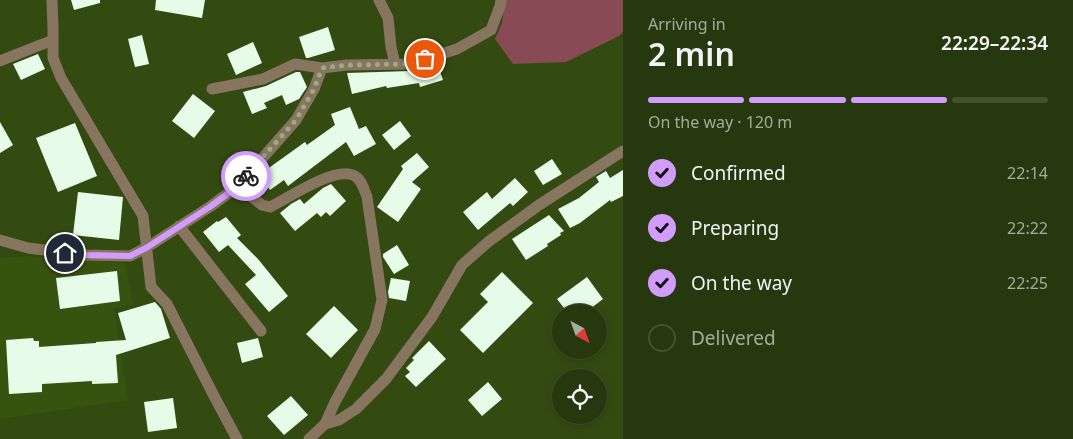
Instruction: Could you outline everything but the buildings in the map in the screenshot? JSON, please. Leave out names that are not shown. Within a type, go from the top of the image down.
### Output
[{"type":"street","points":[[52,0],[52,58],[61,78],[142,216],[151,287],[167,304],[237,439]]},
{"type":"street","points":[[379,0],[388,18],[395,64]]},
{"type":"street","points":[[212,89],[263,79],[295,64],[322,68],[347,65],[410,64],[457,49],[491,30],[501,0]]},
{"type":"street","points":[[0,62],[53,40]]},
{"type":"street","points":[[0,248],[5,241],[28,248],[84,255],[130,256],[146,248],[238,186],[296,120],[314,89],[322,68]]},
{"type":"street","points":[[309,439],[326,424],[339,420],[356,409],[386,379],[432,317],[462,265],[488,242],[539,205],[623,151]]},
{"type":"street","points":[[238,186],[262,205],[270,207],[317,182],[340,173],[354,175],[363,184],[367,197],[382,300],[375,329],[334,402],[326,424]]},
{"type":"street","points":[[179,226],[261,330]]},
{"type":"shaded area","points":[[505,0],[623,0],[623,32],[619,36],[566,62],[513,64],[495,39],[502,23]]},
{"type":"shaded area","points":[[30,256],[125,263],[133,304],[114,309],[128,400],[0,419],[0,258]]},
{"type":"way so far","points":[[246,176],[296,120],[314,89],[322,68],[347,65],[410,64],[425,59]]},
{"type":"route","points":[[65,253],[130,256],[146,248],[211,206],[238,186],[246,176]]}]
